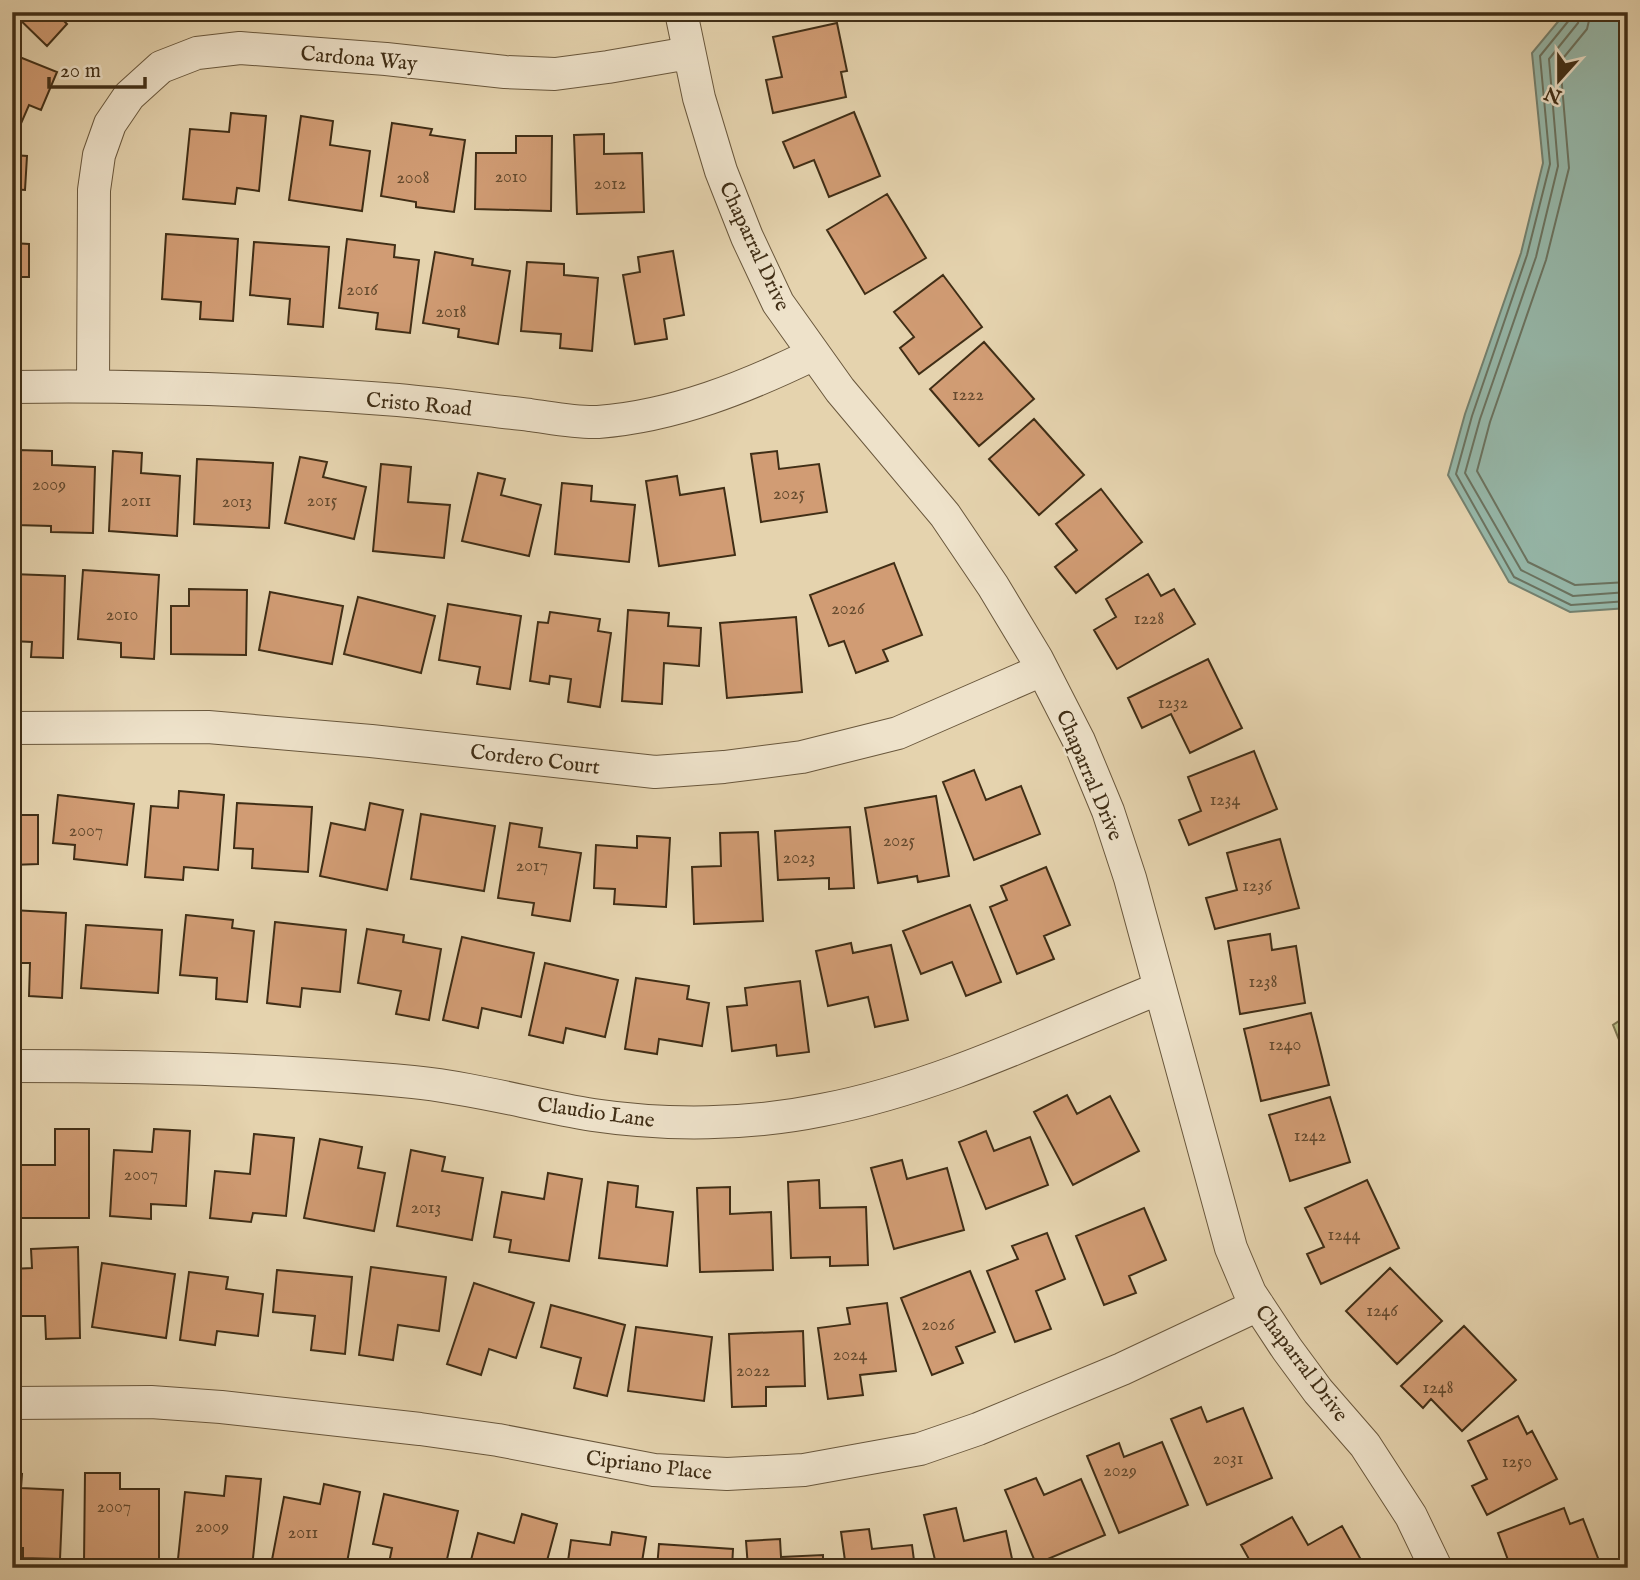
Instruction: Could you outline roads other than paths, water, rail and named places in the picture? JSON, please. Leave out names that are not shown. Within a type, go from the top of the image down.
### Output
[{"type":"street","name":"Chaparral Drive","points":[[681,12],[699,97],[721,171],[747,237],[778,303],[841,390],[945,515],[993,586],[1079,741],[1108,811],[1130,878],[1231,1248],[1250,1293],[1318,1391],[1365,1445],[1411,1516],[1436,1568]]},
{"type":"street","name":"Cardona Way","points":[[93,386],[94,190],[99,155],[110,124],[129,96],[161,67],[197,53],[240,48],[386,59],[505,72],[555,74],[608,68],[689,52]]},
{"type":"street","name":"Cristo Road","points":[[12,387],[207,389],[398,400],[596,422],[653,414],[705,400],[765,377],[814,354]]},
{"type":"street","name":"Cordero Court","points":[[12,728],[208,727],[371,741],[655,772],[802,757],[898,733],[1042,670]]},
{"type":"street","name":"Claudio Lane","points":[[12,1066],[227,1068],[416,1083],[594,1115],[667,1122],[746,1119],[821,1111],[900,1091],[1160,988]]},
{"type":"street","name":"Cipriano Place","points":[[12,1403],[151,1402],[221,1407],[498,1440],[654,1470],[727,1474],[804,1470],[920,1449],[978,1429],[1122,1369],[1258,1305]]},
{"type":"water","points":[[1566,12],[1628,12],[1628,608],[1570,612],[1509,582],[1448,475],[1465,414],[1521,253],[1543,163],[1532,53]]}]
